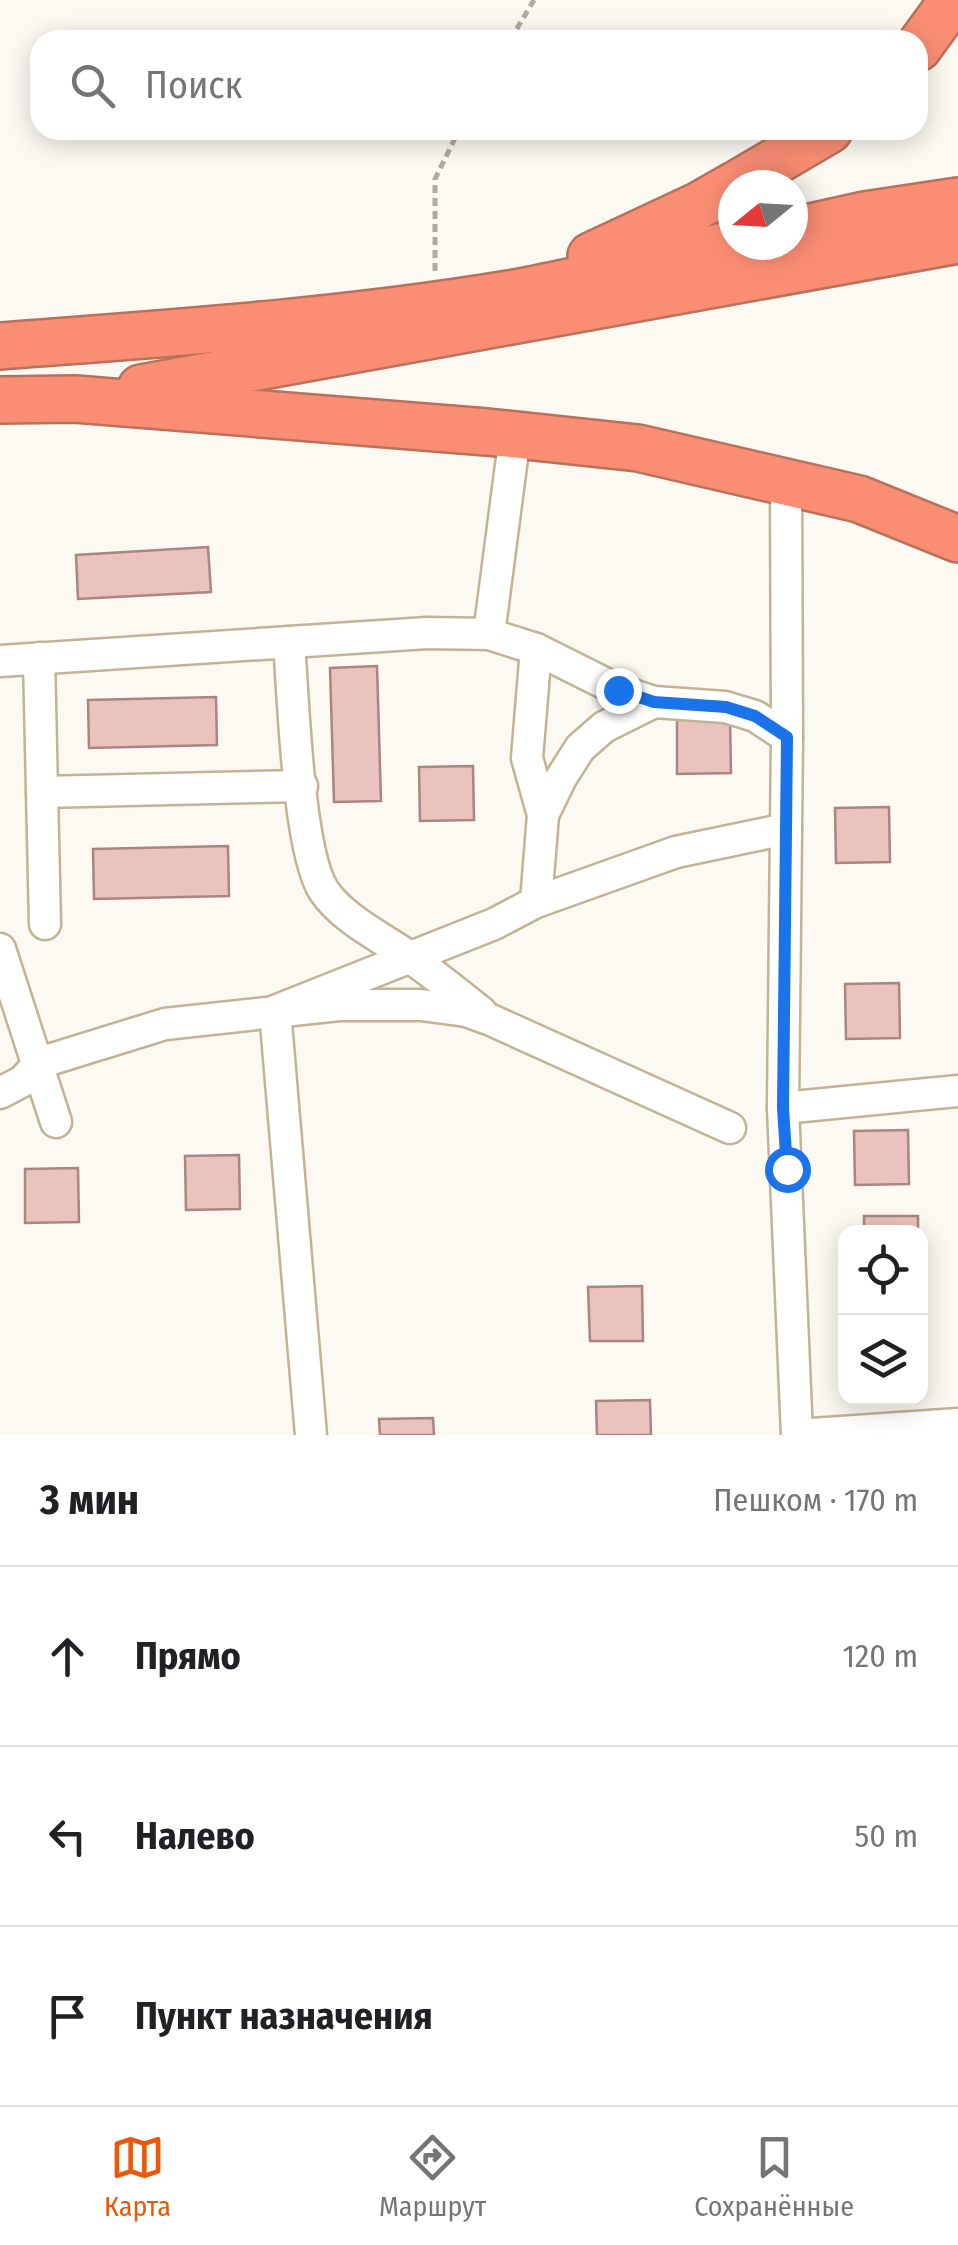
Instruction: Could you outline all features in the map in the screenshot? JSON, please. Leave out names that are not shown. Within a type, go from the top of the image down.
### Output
[{"type":"highway","points":[[928,34],[953,0]]},
{"type":"highway","points":[[761,170],[811,140]]},
{"type":"highway","points":[[512,293],[718,195]]},
{"type":"highway","points":[[808,227],[958,201]]},
{"type":"highway","points":[[75,399],[958,240]]},
{"type":"highway","points":[[0,346],[195,331],[435,304],[512,293],[718,247]]},
{"type":"highway","points":[[0,400],[75,399],[638,448],[858,499],[958,540]]},
{"type":"street","points":[[489,634],[515,435]]},
{"type":"street","points":[[786,484],[783,1108],[796,1435],[958,1424]]},
{"type":"street","points":[[0,662],[427,633],[489,634],[536,649],[618,690],[654,702],[726,707],[755,716],[787,737]]},
{"type":"street","points":[[289,642],[312,866],[323,890],[338,907],[491,1020]]},
{"type":"street","points":[[536,649],[527,758],[543,815]]},
{"type":"street","points":[[40,658],[45,924]]},
{"type":"street","points":[[536,902],[543,815],[560,778],[580,748],[604,727],[654,702]]},
{"type":"street","points":[[42,792],[302,786]]},
{"type":"street","points":[[275,1011],[494,924],[536,902],[676,852],[786,829]]},
{"type":"street","points":[[0,949],[56,1122]]},
{"type":"street","points":[[0,1092],[22,1081],[38,1063],[164,1024],[340,1006],[421,1005],[491,1020],[730,1128]]},
{"type":"street","points":[[275,1011],[312,1435]]},
{"type":"street","points":[[783,1108],[958,1091]]},
{"type":"path","points":[[516,30],[534,0]]},
{"type":"path","points":[[435,304],[435,180],[454,140]]},
{"type":"building","points":[[208,547],[211,592],[78,599],[76,555]]},
{"type":"building","points":[[377,666],[381,801],[334,802],[330,668]]},
{"type":"building","points":[[216,697],[217,745],[89,748],[88,700]]},
{"type":"building","points":[[730,718],[731,773],[677,774],[677,719]]},
{"type":"building","points":[[473,766],[474,820],[420,821],[419,767]]},
{"type":"building","points":[[889,807],[890,862],[836,863],[835,808]]},
{"type":"building","points":[[228,846],[229,896],[94,899],[93,849]]},
{"type":"building","points":[[899,983],[900,1038],[846,1039],[845,984]]},
{"type":"building","points":[[908,1130],[909,1184],[855,1185],[854,1131]]},
{"type":"building","points":[[239,1155],[240,1209],[186,1210],[185,1156]]},
{"type":"building","points":[[78,1168],[79,1222],[25,1223],[25,1169]]},
{"type":"building","points":[[864,1216],[918,1216],[918,1225],[864,1225]]},
{"type":"building","points":[[642,1286],[643,1341],[590,1341],[588,1287]]},
{"type":"building","points":[[650,1400],[651,1435],[597,1435],[596,1401]]},
{"type":"building","points":[[433,1418],[434,1435],[380,1435],[379,1419]]},
{"type":"route","points":[[618,690],[654,702],[726,707],[755,716],[787,737],[783,1108],[787,1169]]}]
